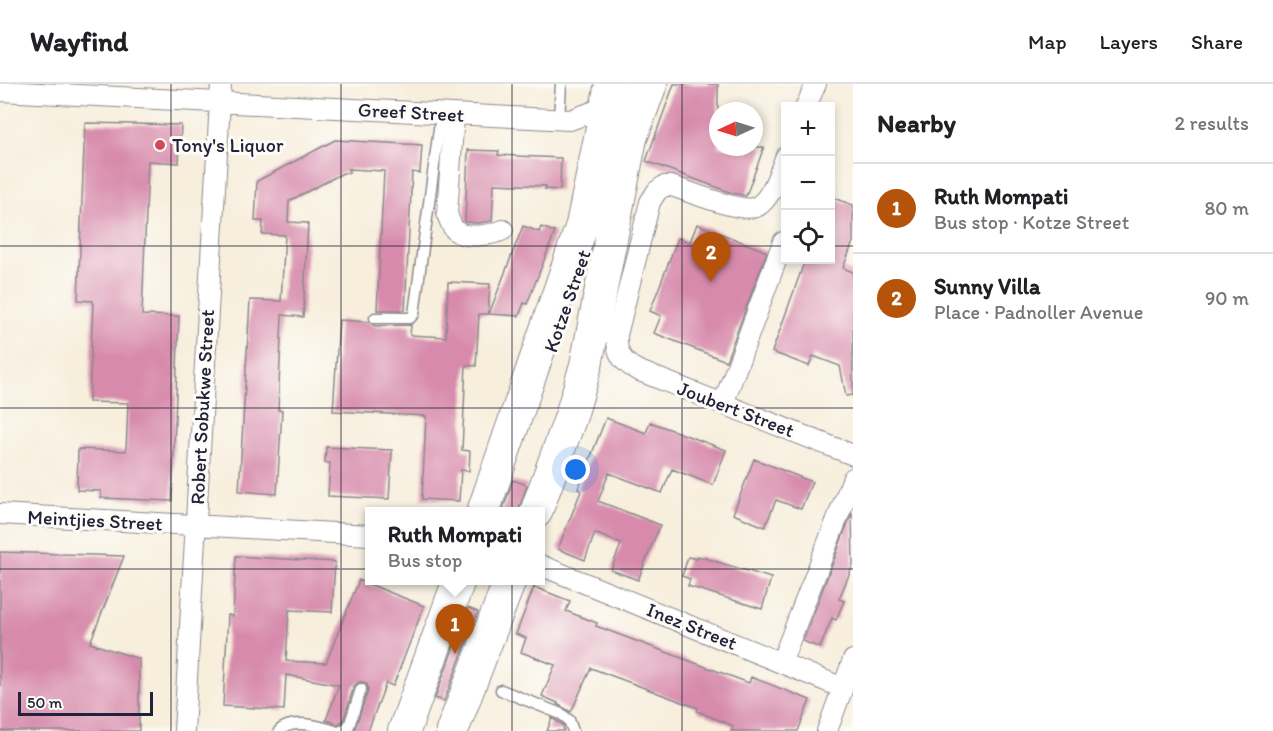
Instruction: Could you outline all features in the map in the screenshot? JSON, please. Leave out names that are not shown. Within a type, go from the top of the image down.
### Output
[{"type":"main road","name":"Kotze Street","points":[[538,507],[571,416],[586,365],[631,138],[651,84]]},
{"type":"main road","name":"Kotze Street","points":[[485,507],[582,225],[594,174],[607,145],[612,92]]},
{"type":"main road","points":[[404,731],[457,585]]},
{"type":"main road","points":[[450,722],[501,588]]},
{"type":"street","points":[[808,102],[816,84]]},
{"type":"street","name":"Greef Street","points":[[0,91],[221,93],[448,114],[565,120],[612,92]]},
{"type":"street","name":"Robert Sobukwe Street","points":[[184,731],[221,93]]},
{"type":"street","points":[[448,114],[447,214],[449,219],[453,227],[461,234],[485,236],[494,235],[503,230]]},
{"type":"street","points":[[565,120],[607,145]]},
{"type":"street","name":"Joubert Street","points":[[781,168],[771,191],[759,206],[752,209],[740,208],[671,186],[663,186],[657,190],[650,202],[616,347],[621,358],[637,370],[853,455]]},
{"type":"street","points":[[723,404],[781,247]]},
{"type":"street","points":[[781,663],[853,478]]},
{"type":"street","name":"Meintjies Street","points":[[0,514],[365,535]]},
{"type":"street","name":"Inez Street","points":[[545,567],[848,690]]},
{"type":"street","points":[[827,731],[848,690],[853,660]]},
{"type":"lane","points":[[561,84],[565,120]]},
{"type":"lane","name":"Kotze Street","points":[[607,145],[631,84]]},
{"type":"lane","name":"Kotze Street","points":[[586,246],[612,92]]},
{"type":"lane","points":[[375,318],[410,318],[414,314],[448,114]]},
{"type":"lane","name":"Kotze Street","points":[[494,507],[549,354]]},
{"type":"lane","points":[[413,731],[465,585]]},
{"type":"lane","points":[[341,731],[350,726],[361,689]]},
{"type":"lane","points":[[501,690],[561,714],[569,720],[573,731]]},
{"type":"lane","points":[[279,731],[286,726],[296,724],[334,731]]},
{"type":"building","points":[[674,84],[718,84],[718,102],[709,102],[709,156],[761,156],[746,196],[646,161]]},
{"type":"building","points":[[85,123],[181,125],[179,163],[148,161],[142,315],[179,316],[172,501],[101,498],[101,491],[77,490],[78,449],[126,451],[128,403],[89,402],[93,301],[78,300]]},
{"type":"building","points":[[335,140],[422,145],[420,173],[412,172],[405,310],[377,310],[384,171],[349,169],[349,173],[343,173],[289,201],[288,222],[308,223],[303,317],[282,315],[278,410],[282,410],[277,494],[239,491],[250,300],[281,301],[285,235],[262,234],[263,221],[255,221],[257,181]]},
{"type":"building","points":[[468,150],[499,151],[498,155],[561,158],[560,190],[545,189],[546,186],[494,184],[492,221],[465,222]]},
{"type":"building","points":[[835,198],[853,205],[853,242],[843,268],[853,272],[853,395],[846,396],[840,366],[813,356],[809,366],[772,352],[804,264],[835,264]]},
{"type":"building","points":[[697,224],[767,252],[726,361],[654,333],[661,316],[650,311],[678,238],[690,242]]},
{"type":"building","points":[[523,226],[539,232],[541,227],[555,232],[527,304],[524,303],[519,316],[489,314]]},
{"type":"building","points":[[448,282],[490,284],[488,314],[479,314],[476,366],[466,365],[462,450],[470,451],[469,471],[461,470],[459,501],[422,499],[426,416],[333,411],[339,320],[369,322],[375,326],[411,325],[410,335],[446,337]]},
{"type":"building","points":[[606,418],[646,433],[650,422],[726,450],[713,485],[672,469],[662,493],[609,473],[598,501],[660,525],[638,580],[611,570],[621,544],[595,533],[585,560],[558,549],[581,491],[578,489]]},
{"type":"building","points":[[326,447],[392,450],[389,499],[328,496],[330,463],[325,463]]},
{"type":"building","points":[[754,459],[812,482],[801,509],[776,500],[765,527],[733,514]]},
{"type":"building","points":[[513,480],[527,485],[520,507],[504,507]]},
{"type":"building","points":[[852,512],[853,565],[839,599],[844,601],[836,620],[832,618],[820,648],[803,641]]},
{"type":"building","points":[[0,552],[124,556],[90,643],[139,659],[139,731],[0,731]]},
{"type":"building","points":[[236,556],[335,562],[332,612],[289,610],[286,661],[326,663],[359,580],[365,582],[365,585],[372,585],[424,606],[393,686],[386,683],[368,731],[354,731],[368,691],[367,684],[363,682],[354,686],[343,721],[338,724],[326,720],[339,685],[286,675],[284,710],[223,706],[228,615],[233,616]]},
{"type":"building","points":[[698,556],[771,578],[762,609],[688,586],[690,579],[682,576],[688,557],[697,559]]},
{"type":"building","points":[[534,587],[570,601],[566,611],[597,623],[596,626],[749,683],[751,677],[810,700],[798,731],[731,731],[733,726],[697,711],[698,708],[591,668],[571,712],[542,696],[555,665],[521,652],[526,638],[516,634]]},
{"type":"building","points":[[468,608],[478,612],[444,701],[435,698]]},
{"type":"building","points":[[552,718],[563,725],[564,731],[547,731]]},
{"type":"place","name":"Tony's Liquor","points":[[160,145]]},
{"type":"place","name":"Sunny Villa","points":[[711,282]]},
{"type":"place","name":"Ruth Mompati","points":[[455,654]]}]
